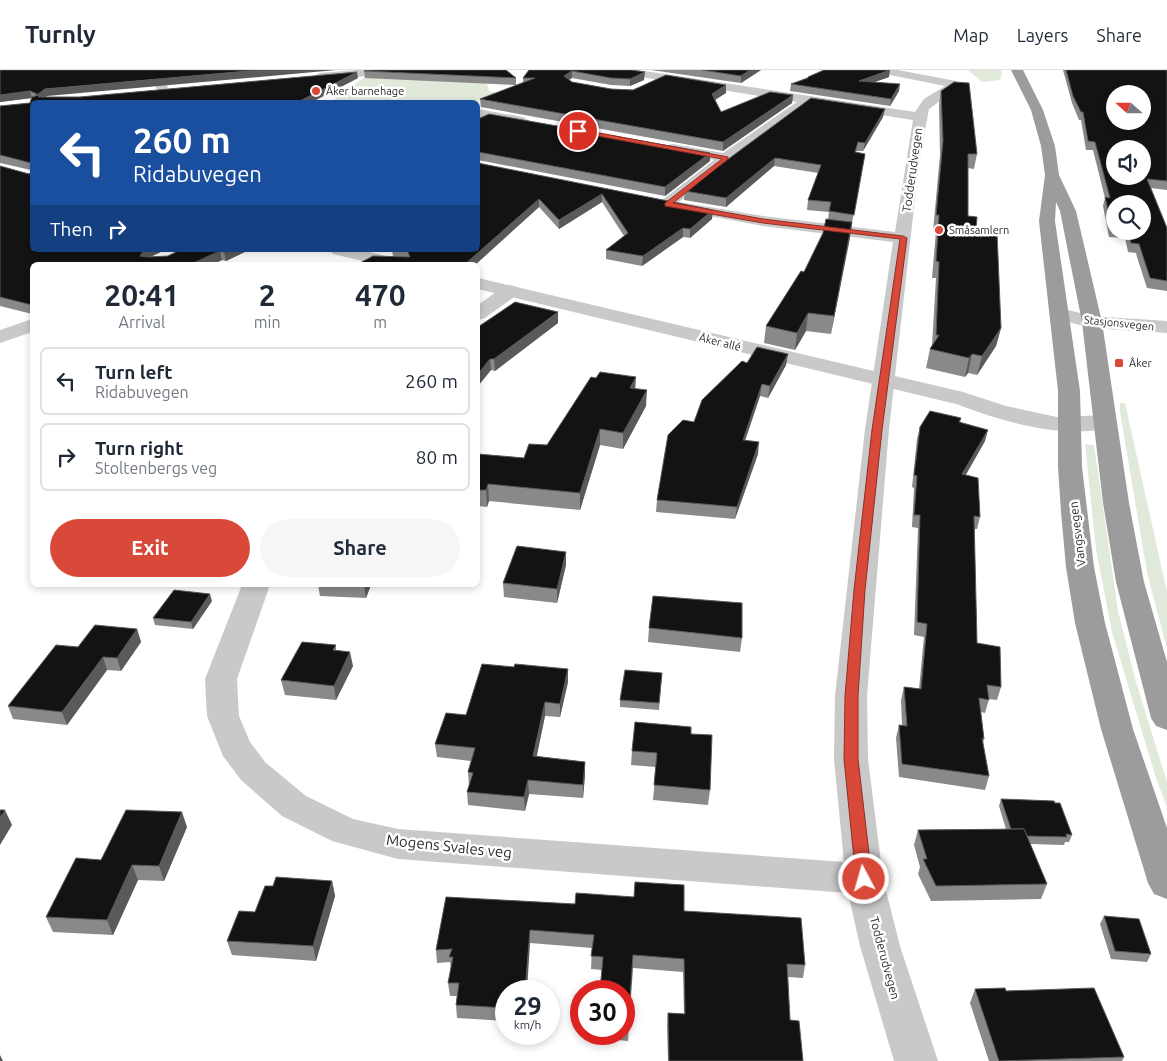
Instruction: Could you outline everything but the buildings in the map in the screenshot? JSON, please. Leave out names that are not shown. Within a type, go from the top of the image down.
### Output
[{"type":"highway","name":"Vangsvegen","points":[[1017,70],[1037,110],[1048,146],[1052,175],[1068,211],[1091,317],[1116,503],[1130,582],[1167,718]]},
{"type":"highway","name":"Vangsvegen","points":[[1035,77],[1037,110]]},
{"type":"highway","name":"Vangsvegen","points":[[1052,175],[1047,221],[1069,391],[1070,467],[1074,512],[1090,623],[1116,729],[1167,883]]},
{"type":"street","points":[[157,70],[158,92]]},
{"type":"street","points":[[306,78],[395,70]]},
{"type":"street","points":[[616,70],[920,117]]},
{"type":"street","name":"Todderudvegen","points":[[880,70],[956,85],[928,102],[923,108],[912,163],[860,590],[851,696],[851,759],[864,879],[880,946],[916,1061]]},
{"type":"street","points":[[643,88],[664,77]]},
{"type":"street","points":[[158,92],[191,89]]},
{"type":"street","points":[[158,92],[181,100]]},
{"type":"street","points":[[668,204],[726,158],[807,100]]},
{"type":"street","points":[[480,113],[533,123]]},
{"type":"street","points":[[659,146],[726,158]]},
{"type":"street","points":[[648,200],[763,221],[903,238]]},
{"type":"street","points":[[347,252],[389,262]]},
{"type":"street","name":"Åker allé","points":[[480,284],[963,399],[1000,412],[1106,422]]},
{"type":"street","points":[[480,313],[510,291]]},
{"type":"street","name":"Stasjonsvegen","points":[[1060,314],[1167,328]]},
{"type":"street","name":"Stasjonsvegen","points":[[1091,317],[1148,319],[1167,324]]},
{"type":"street","points":[[0,337],[30,326]]},
{"type":"street","name":"Mogens Svales veg","points":[[255,587],[221,679],[223,716],[235,747],[253,771],[294,806],[345,831],[398,844],[864,879]]},
{"type":"green space","points":[[410,70],[486,80],[489,91],[499,93],[480,101],[334,100],[370,73]]},
{"type":"green space","points":[[968,70],[1001,70],[1002,74],[1000,80],[982,82]]},
{"type":"green space","points":[[1120,403],[1125,403],[1167,592],[1167,649],[1147,572]]},
{"type":"green space","points":[[1085,444],[1094,445],[1118,611],[1136,682],[1167,782],[1167,807],[1156,778],[1112,632],[1096,549]]},
{"type":"place","name":"Åker barnehage","points":[[316,91]]},
{"type":"place","name":"Småsamlern","points":[[939,230]]},
{"type":"place","name":"Åker","points":[[1119,363]]},
{"type":"route","points":[[578,131],[726,158],[668,204],[763,221],[903,238],[877,430],[851,696],[851,759],[864,879]]}]
